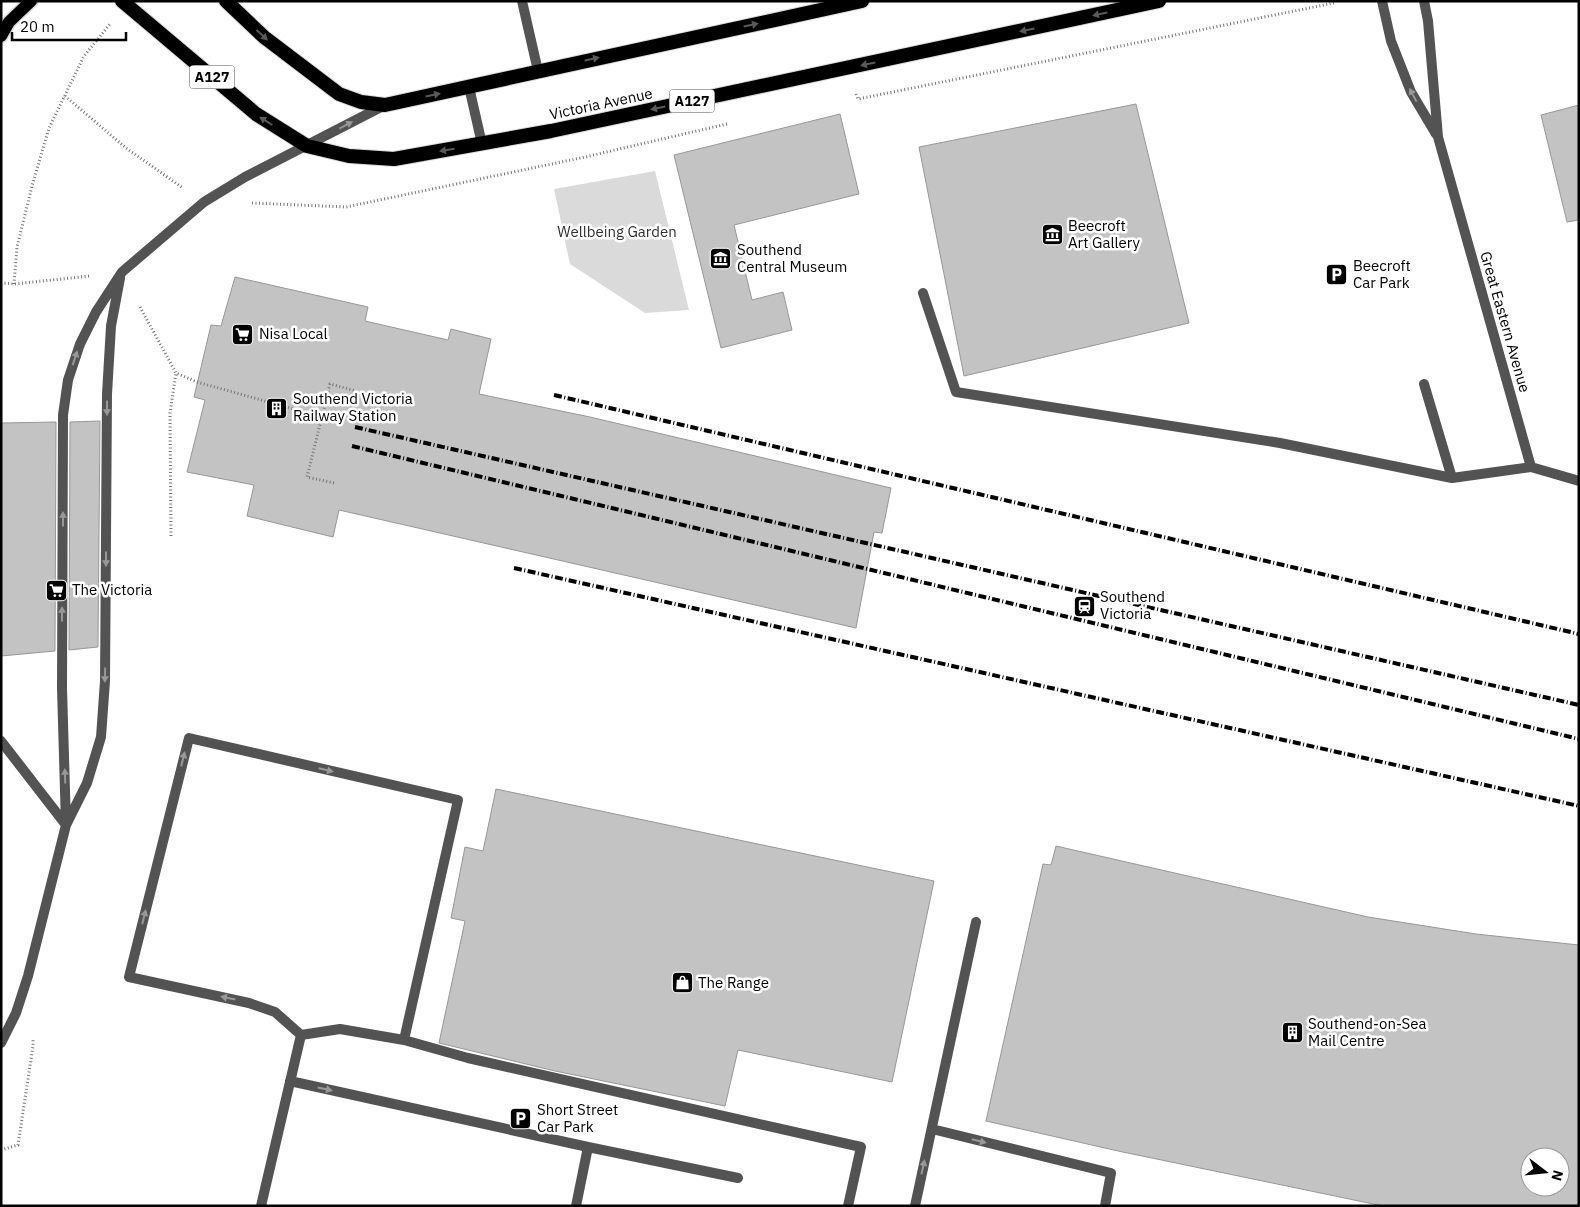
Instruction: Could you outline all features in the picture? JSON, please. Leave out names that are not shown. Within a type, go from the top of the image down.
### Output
[{"type":"highway","name":"Victoria Avenue","points":[[122,1],[256,114],[307,146],[349,156],[394,159],[551,131],[1159,1]]},
{"type":"highway","points":[[226,1],[264,37],[339,94],[361,102],[385,104],[862,1]]},
{"type":"main road","points":[[1,36],[9,22],[31,1]]},
{"type":"street","points":[[522,1],[538,70]]},
{"type":"street","name":"Great Eastern Avenue","points":[[1382,1],[1391,41],[1411,92],[1438,137]]},
{"type":"street","name":"Great Eastern Avenue","points":[[1424,1],[1428,21],[1438,137],[1531,467]]},
{"type":"street","points":[[469,87],[482,144]]},
{"type":"street","points":[[66,825],[62,688],[63,416],[68,380],[80,344],[96,312],[122,272],[204,202],[245,177],[385,104]]},
{"type":"street","points":[[1,1043],[16,1013],[28,976],[66,825],[87,783],[101,738],[104,710],[107,394],[111,326],[122,272]]},
{"type":"street","points":[[923,293],[956,392],[1280,443],[1452,478],[1531,467],[1579,481]]},
{"type":"street","points":[[1424,384],[1452,478]]},
{"type":"street","points":[[301,1035],[275,1012],[249,1002],[130,976],[189,738],[458,800],[404,1040]]},
{"type":"street","points":[[1,741],[66,825]]},
{"type":"street","points":[[915,1206],[976,922]]},
{"type":"street","points":[[301,1035],[340,1029],[404,1040],[468,1058],[861,1147],[848,1206]]},
{"type":"street","points":[[262,1206],[301,1035]]},
{"type":"street","points":[[290,1081],[738,1178]]},
{"type":"street","points":[[932,1129],[1111,1173],[1105,1206]]},
{"type":"street","points":[[576,1206],[588,1147]]},
{"type":"path","points":[[846,95],[856,93],[858,99],[1334,3]]},
{"type":"path","points":[[14,284],[17,247],[32,186],[50,128],[84,56],[111,22]]},
{"type":"path","points":[[65,96],[126,148],[204,202],[346,207],[585,157],[730,123]]},
{"type":"path","points":[[1,284],[122,272],[176,373],[170,413],[171,536]]},
{"type":"path","points":[[176,373],[197,382],[322,417]]},
{"type":"path","points":[[334,483],[307,477],[330,384],[356,391]]},
{"type":"path","points":[[1,1150],[18,1145],[33,1046],[32,1038]]},
{"type":"green space","name":"Wellbeing Garden","points":[[655,171],[689,310],[645,313],[570,264],[554,189]]},
{"type":"building","name":"Beecroft Art Gallery","points":[[1136,104],[1189,323],[964,376],[919,147]]},
{"type":"building","points":[[1579,105],[1579,220],[1567,222],[1541,115]]},
{"type":"building","name":"Southend Central Museum","points":[[840,114],[859,194],[734,225],[752,300],[783,292],[792,330],[721,348],[674,155]]},
{"type":"building","points":[[235,277],[368,307],[365,321],[448,340],[451,329],[491,339],[479,394],[590,417],[891,488],[882,533],[874,532],[856,628],[339,510],[333,537],[247,516],[254,485],[187,472],[205,400],[194,397],[211,325],[221,326]]},
{"type":"building","points":[[100,421],[98,647],[69,650],[70,422]]},
{"type":"building","points":[[56,422],[55,651],[1,656],[1,423]]},
{"type":"building","name":"The Range","points":[[496,789],[934,881],[892,1082],[738,1050],[725,1106],[555,1071],[439,1043],[465,921],[451,918],[465,847],[483,851]]},
{"type":"building","name":"Southend-on-Sea Mail Centre","points":[[1056,846],[1368,917],[1476,934],[1579,945],[1579,1206],[1383,1206],[1118,1151],[986,1121],[1043,864],[1051,865]]},
{"type":"railway","points":[[554,395],[1579,634]]},
{"type":"railway","points":[[355,427],[1579,705]]},
{"type":"railway","points":[[352,446],[1579,739]]},
{"type":"railway","points":[[514,568],[1579,806]]},
{"type":"place","name":"Beecroft Art Gallery","points":[[1052,235]]},
{"type":"place","name":"Southend Central Museum","points":[[721,259]]},
{"type":"place","name":"Beecroft Car Park","points":[[1337,275]]},
{"type":"place","name":"Nisa Local","points":[[243,334]]},
{"type":"place","name":"Southend Victoria Railway Station","points":[[277,408]]},
{"type":"place","name":"The Victoria","points":[[56,590]]},
{"type":"place","name":"Southend Victoria","points":[[1084,606]]},
{"type":"place","name":"The Range","points":[[682,983]]},
{"type":"place","name":"Southend-on-Sea Mail Centre","points":[[1292,1033]]},
{"type":"place","name":"Short Street Car Park","points":[[521,1119]]}]
